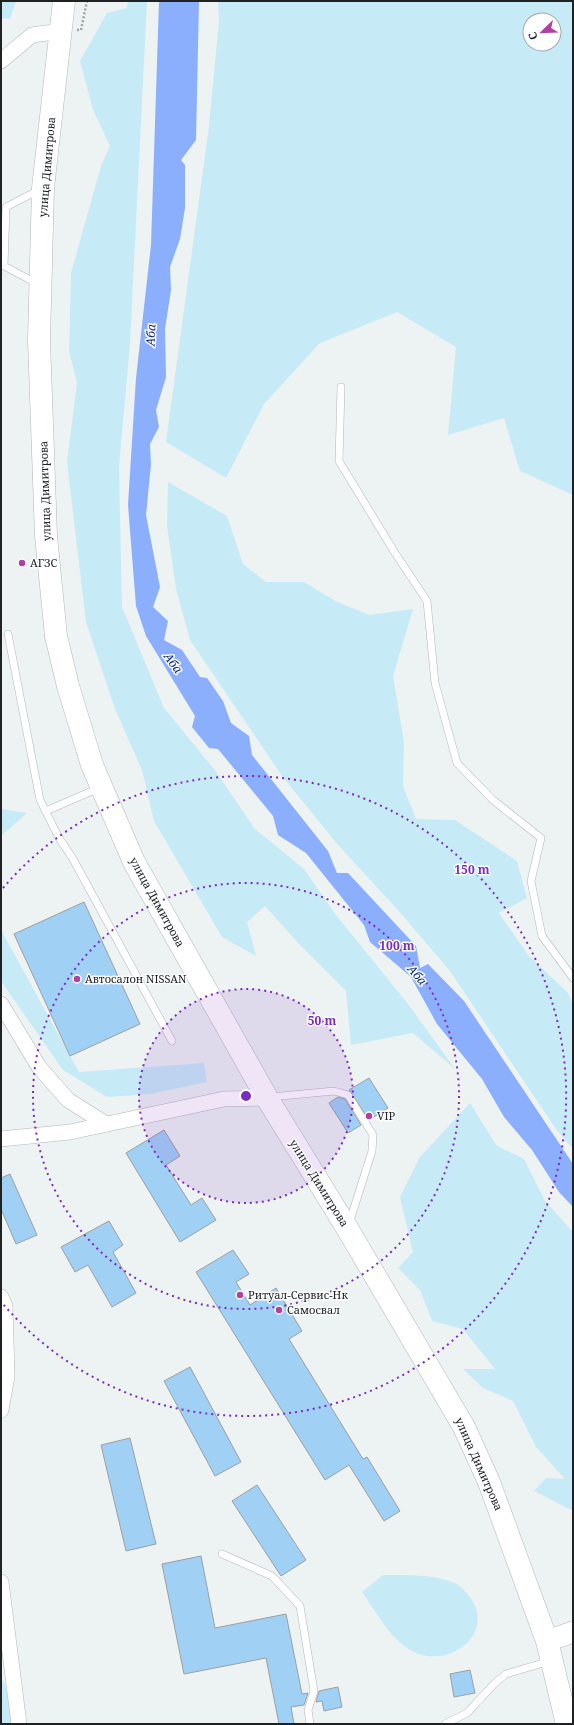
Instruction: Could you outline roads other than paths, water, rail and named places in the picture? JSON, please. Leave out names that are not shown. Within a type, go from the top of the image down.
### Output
[{"type":"main road","name":"улица Димитрова","points":[[64,1],[43,188],[39,340],[46,536],[56,636],[68,686],[92,765],[134,862],[267,1098],[347,1228],[464,1427],[489,1482],[550,1651],[567,1724]]},
{"type":"street","points":[[1,61],[32,34],[61,31]]},
{"type":"street","points":[[1,1004],[39,1067],[68,1100],[106,1124]]},
{"type":"street","points":[[1,1139],[61,1134],[224,1099],[267,1098]]},
{"type":"street","points":[[1,1297],[5,1306],[7,1376],[1,1410]]},
{"type":"street","points":[[1,1582],[19,1724]]},
{"type":"street","points":[[550,1651],[573,1632]]},
{"type":"lane","points":[[41,286],[4,266],[6,207],[43,188]]},
{"type":"lane","points":[[341,387],[339,461],[395,553],[427,601],[435,683],[457,763],[493,800],[541,838],[531,881],[542,936],[573,978]]},
{"type":"lane","points":[[8,634],[40,800],[172,1041]]},
{"type":"lane","points":[[46,811],[101,787]]},
{"type":"lane","points":[[267,1098],[334,1091],[348,1095],[373,1135],[372,1151],[347,1228]]},
{"type":"lane","points":[[222,1554],[272,1576],[300,1606],[314,1691],[308,1710],[310,1724]]},
{"type":"lane","points":[[445,1724],[467,1713],[495,1683],[506,1674],[550,1651]]},
{"type":"water","name":"Аба","points":[[159,1],[199,1],[196,140],[181,160],[185,165],[185,208],[180,239],[170,267],[171,290],[165,329],[166,377],[156,410],[159,427],[150,444],[151,464],[146,515],[160,587],[153,607],[168,621],[164,640],[182,650],[200,677],[207,678],[223,701],[231,723],[249,736],[252,755],[328,851],[337,873],[348,873],[416,946],[420,968],[428,964],[464,1001],[573,1164],[573,1207],[559,1192],[532,1150],[504,1117],[482,1079],[437,1024],[411,977],[370,942],[364,925],[306,853],[278,835],[273,816],[218,749],[209,748],[192,727],[195,716],[146,636],[136,606],[128,505],[136,378],[151,245]]},
{"type":"place","name":"АГЗС","points":[[22,563]]},
{"type":"place","name":"Автосалон NISSAN","points":[[77,979]]},
{"type":"place","name":"VIP","points":[[369,1116]]},
{"type":"place","name":"Ритуал-Сервис-Нк","points":[[240,1295]]},
{"type":"place","name":"Самосвал","points":[[279,1310]]}]
